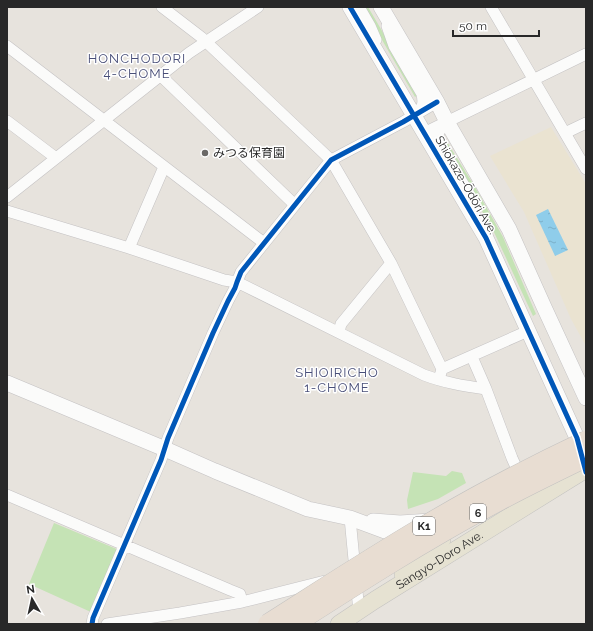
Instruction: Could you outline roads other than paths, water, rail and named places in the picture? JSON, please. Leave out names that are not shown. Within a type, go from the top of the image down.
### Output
[{"type":"highway","name":"K1","points":[[268,624],[425,526],[583,437]]},
{"type":"highway","name":"K1","points":[[294,624],[433,538],[489,506],[586,457]]},
{"type":"main road","name":"Sangyo-Doro Ave.","points":[[375,600],[431,548],[522,480],[583,437]]},
{"type":"main road","name":"Sangyo-Doro Ave.","points":[[339,624],[375,600],[586,470]]},
{"type":"street","points":[[162,7],[206,41],[331,160],[391,264],[442,369],[438,380]]},
{"type":"street","points":[[7,197],[160,75],[244,11],[258,7]]},
{"type":"street","name":"Shiokaze-Ōdōri Ave.","points":[[350,7],[486,238],[528,331],[583,437],[586,470]]},
{"type":"street","points":[[359,7],[370,26],[388,71]]},
{"type":"street","points":[[380,7],[394,46],[422,94],[422,106],[414,115]]},
{"type":"street","name":"Shiokaze-Ōdōri Ave.","points":[[380,7],[437,102],[508,228],[586,398]]},
{"type":"street","points":[[491,7],[586,169]]},
{"type":"street","points":[[7,46],[264,243]]},
{"type":"street","points":[[424,133],[586,54]]},
{"type":"street","points":[[160,75],[295,205]]},
{"type":"street","points":[[92,624],[93,618],[159,464],[168,438],[206,348],[235,288],[241,272],[331,160],[437,102]]},
{"type":"street","points":[[7,121],[56,158]]},
{"type":"street","points":[[447,122],[439,131],[439,143],[468,192],[486,238]]},
{"type":"street","points":[[565,133],[586,123]]},
{"type":"street","points":[[129,248],[164,167]]},
{"type":"street","points":[[7,211],[129,248],[224,280],[237,282],[424,375],[452,384],[486,389]]},
{"type":"street","points":[[339,332],[341,324],[391,264]]},
{"type":"street","points":[[442,369],[528,331]]},
{"type":"street","points":[[472,356],[510,454],[522,480]]},
{"type":"street","points":[[7,383],[308,509],[350,518],[400,523],[443,521],[481,510]]},
{"type":"street","points":[[7,495],[240,594],[242,602]]},
{"type":"street","points":[[350,518],[431,548],[460,548]]},
{"type":"street","points":[[350,518],[359,612]]},
{"type":"street","points":[[107,624],[242,602],[355,574]]},
{"type":"water","points":[[548,209],[568,250],[555,256],[536,215]]},
{"type":"place","name":"みつる保育園","points":[[205,153]]},
{"type":"district","name":"HONCHODORI 4-CHOME","points":[[137,66]]},
{"type":"district","name":"SHIOIRICHO 1-CHOME","points":[[337,380]]}]
